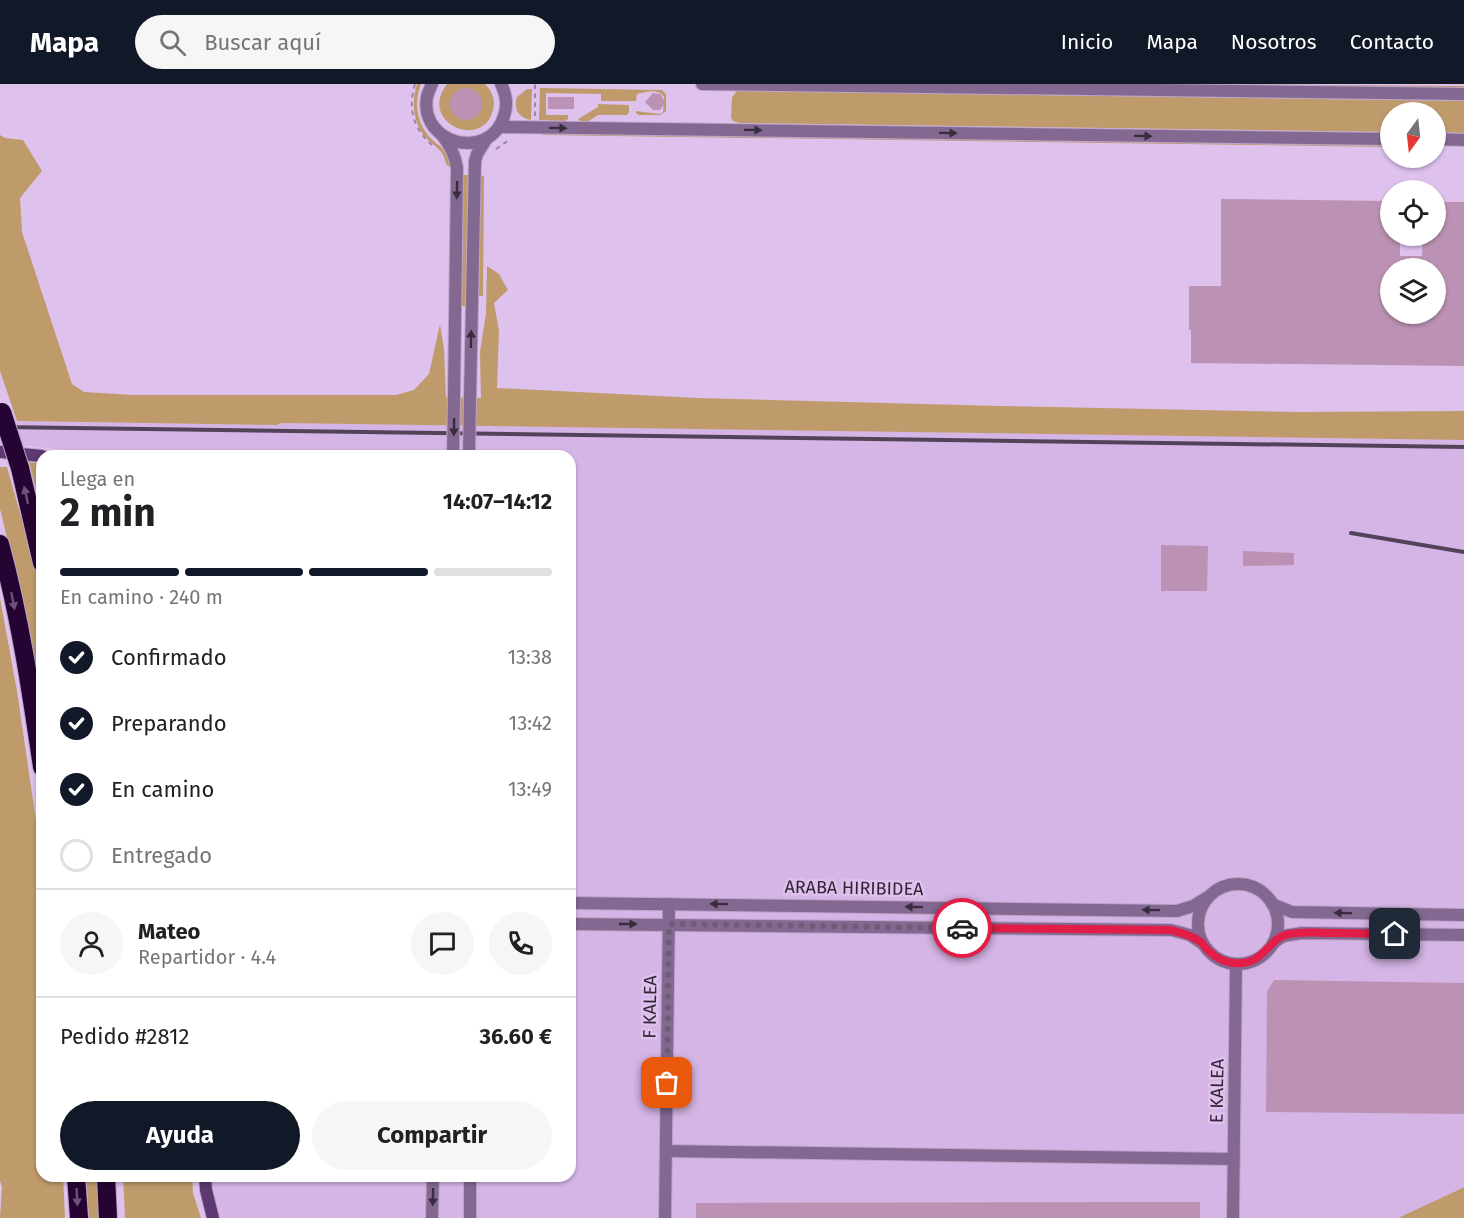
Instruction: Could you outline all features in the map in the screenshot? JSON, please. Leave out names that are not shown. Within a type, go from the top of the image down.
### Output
[{"type":"highway","points":[[1,409],[20,468],[36,537]]},
{"type":"highway","points":[[0,544],[32,692],[36,722]]},
{"type":"highway","points":[[76,1182],[79,1218]]},
{"type":"highway","points":[[106,1182],[108,1218]]},
{"type":"street","points":[[432,84],[427,98],[427,112],[433,125],[452,148],[457,168],[453,450]]},
{"type":"street","points":[[469,450],[475,161],[487,138],[499,127],[504,118],[506,99],[501,84]]},
{"type":"street","points":[[702,84],[1464,94]]},
{"type":"street","points":[[499,127],[1380,139]]},
{"type":"street","points":[[442,135],[456,142],[472,143],[487,138]]},
{"type":"street","points":[[1446,140],[1464,140]]},
{"type":"street","points":[[0,453],[36,456]]},
{"type":"street","points":[[576,924],[1171,930],[1190,935],[1203,944],[1211,954],[1236,964],[1258,958],[1273,943],[1278,919],[1272,904],[1261,891],[1248,885],[1233,884],[1218,889],[1206,898],[1199,914],[1198,928],[1203,944]]},
{"type":"street","name":"ARABA HIRIBIDEA","points":[[576,903],[1177,911],[1193,906],[1206,898]]},
{"type":"street","name":"F KALEA","points":[[665,1218],[669,904]]},
{"type":"street","points":[[1272,904],[1292,912],[1464,915]]},
{"type":"street","points":[[1273,943],[1283,936],[1302,933],[1464,935]]},
{"type":"street","name":"E KALEA","points":[[1233,1218],[1236,964]]},
{"type":"street","points":[[666,1151],[1234,1160]]},
{"type":"street","points":[[205,1182],[213,1218]]},
{"type":"street","points":[[432,1218],[433,1182]]},
{"type":"street","points":[[470,1182],[470,1218]]},
{"type":"path","points":[[415,84],[412,109],[415,123],[422,135],[441,153]]},
{"type":"path","points":[[534,128],[535,84]]},
{"type":"path","points":[[492,153],[506,141],[517,137]]},
{"type":"shaded area","points":[[417,84],[421,84],[417,103],[420,122],[431,139],[448,155],[451,168],[446,164],[441,152],[422,133],[416,120],[414,98]]},
{"type":"shaded area","points":[[447,84],[485,84],[494,99],[493,110],[487,122],[477,129],[466,130],[455,127],[446,120],[440,110],[440,98]]},
{"type":"shaded area","points":[[1186,84],[1464,86],[1464,88]]},
{"type":"shaded area","points":[[540,88],[662,90],[666,94],[666,111],[660,115],[636,113],[636,111],[660,114],[663,112],[664,97],[659,92],[637,94],[636,101],[601,101],[601,94],[546,93],[546,115],[568,115],[568,119],[565,121],[539,120]]},
{"type":"shaded area","points":[[527,89],[532,89],[531,120],[520,115],[516,105],[517,97]]},
{"type":"shaded area","points":[[737,91],[1464,101],[1464,133],[1446,132],[1446,102],[1380,102],[1380,132],[739,123],[731,118],[732,97]]},
{"type":"shaded area","points":[[598,104],[629,105],[629,112],[627,115],[598,115],[589,121],[578,119],[598,107]]},
{"type":"shaded area","points":[[542,134],[1380,147],[542,135]]},
{"type":"shaded area","points":[[0,135],[5,138],[23,140],[42,171],[20,198],[22,232],[72,384],[84,392],[134,395],[396,395],[414,390],[429,374],[440,324],[444,349],[446,397],[481,398],[480,352],[486,313],[487,266],[499,274],[508,290],[494,303],[499,331],[497,388],[698,398],[1000,406],[1298,412],[1464,411],[1464,440],[17,421],[0,371]]},
{"type":"shaded area","points":[[463,175],[468,175],[466,306],[461,306]]},
{"type":"shaded area","points":[[480,176],[484,176],[483,296],[479,296]]},
{"type":"shaded area","points":[[0,421],[1464,440],[1464,1187],[1398,1218],[220,1218],[212,1182],[576,1182],[576,450],[64,450],[31,446],[0,446]]},
{"type":"shaded area","points":[[29,462],[36,463],[36,489]]},
{"type":"shaded area","points":[[0,467],[7,467],[36,570],[36,667],[22,598],[0,509]]},
{"type":"shaded area","points":[[0,598],[17,691],[36,821],[36,1182],[63,1182],[65,1218],[0,1218],[2,1187],[0,1181]]},
{"type":"shaded area","points":[[86,1182],[97,1182],[99,1218],[89,1218]]},
{"type":"shaded area","points":[[123,1182],[192,1182],[193,1193],[201,1218],[125,1218]]},
{"type":"shaded area","points":[[1464,1187],[1464,1218],[1398,1218],[1456,1191]]},
{"type":"building","points":[[466,88],[478,92],[482,104],[478,116],[466,120],[454,116],[450,104],[454,92]]},
{"type":"building","points":[[653,93],[660,94],[664,100],[660,110],[653,110],[645,102]]},
{"type":"building","points":[[548,97],[574,97],[574,109],[548,109]]},
{"type":"building","points":[[1221,199],[1380,201],[1380,246],[1400,246],[1400,256],[1422,256],[1422,246],[1446,246],[1446,202],[1464,202],[1464,366],[1191,363],[1189,286],[1221,286]]},
{"type":"building","points":[[1161,545],[1208,546],[1207,591],[1161,591]]},
{"type":"building","points":[[1243,551],[1294,553],[1294,565],[1243,566]]},
{"type":"building","points":[[1274,980],[1464,983],[1464,1114],[1266,1112],[1267,991]]},
{"type":"building","points":[[1200,1202],[1200,1218],[696,1218],[696,1203]]},
{"type":"railway","points":[[0,427],[1464,447]]},
{"type":"railway","points":[[1351,533],[1464,552]]},
{"type":"way so far","points":[[667,1083],[669,924],[962,928]]},
{"type":"route","points":[[962,928],[1171,930],[1190,935],[1203,944],[1211,954],[1236,964],[1258,958],[1273,943],[1290,934],[1395,934]]}]
